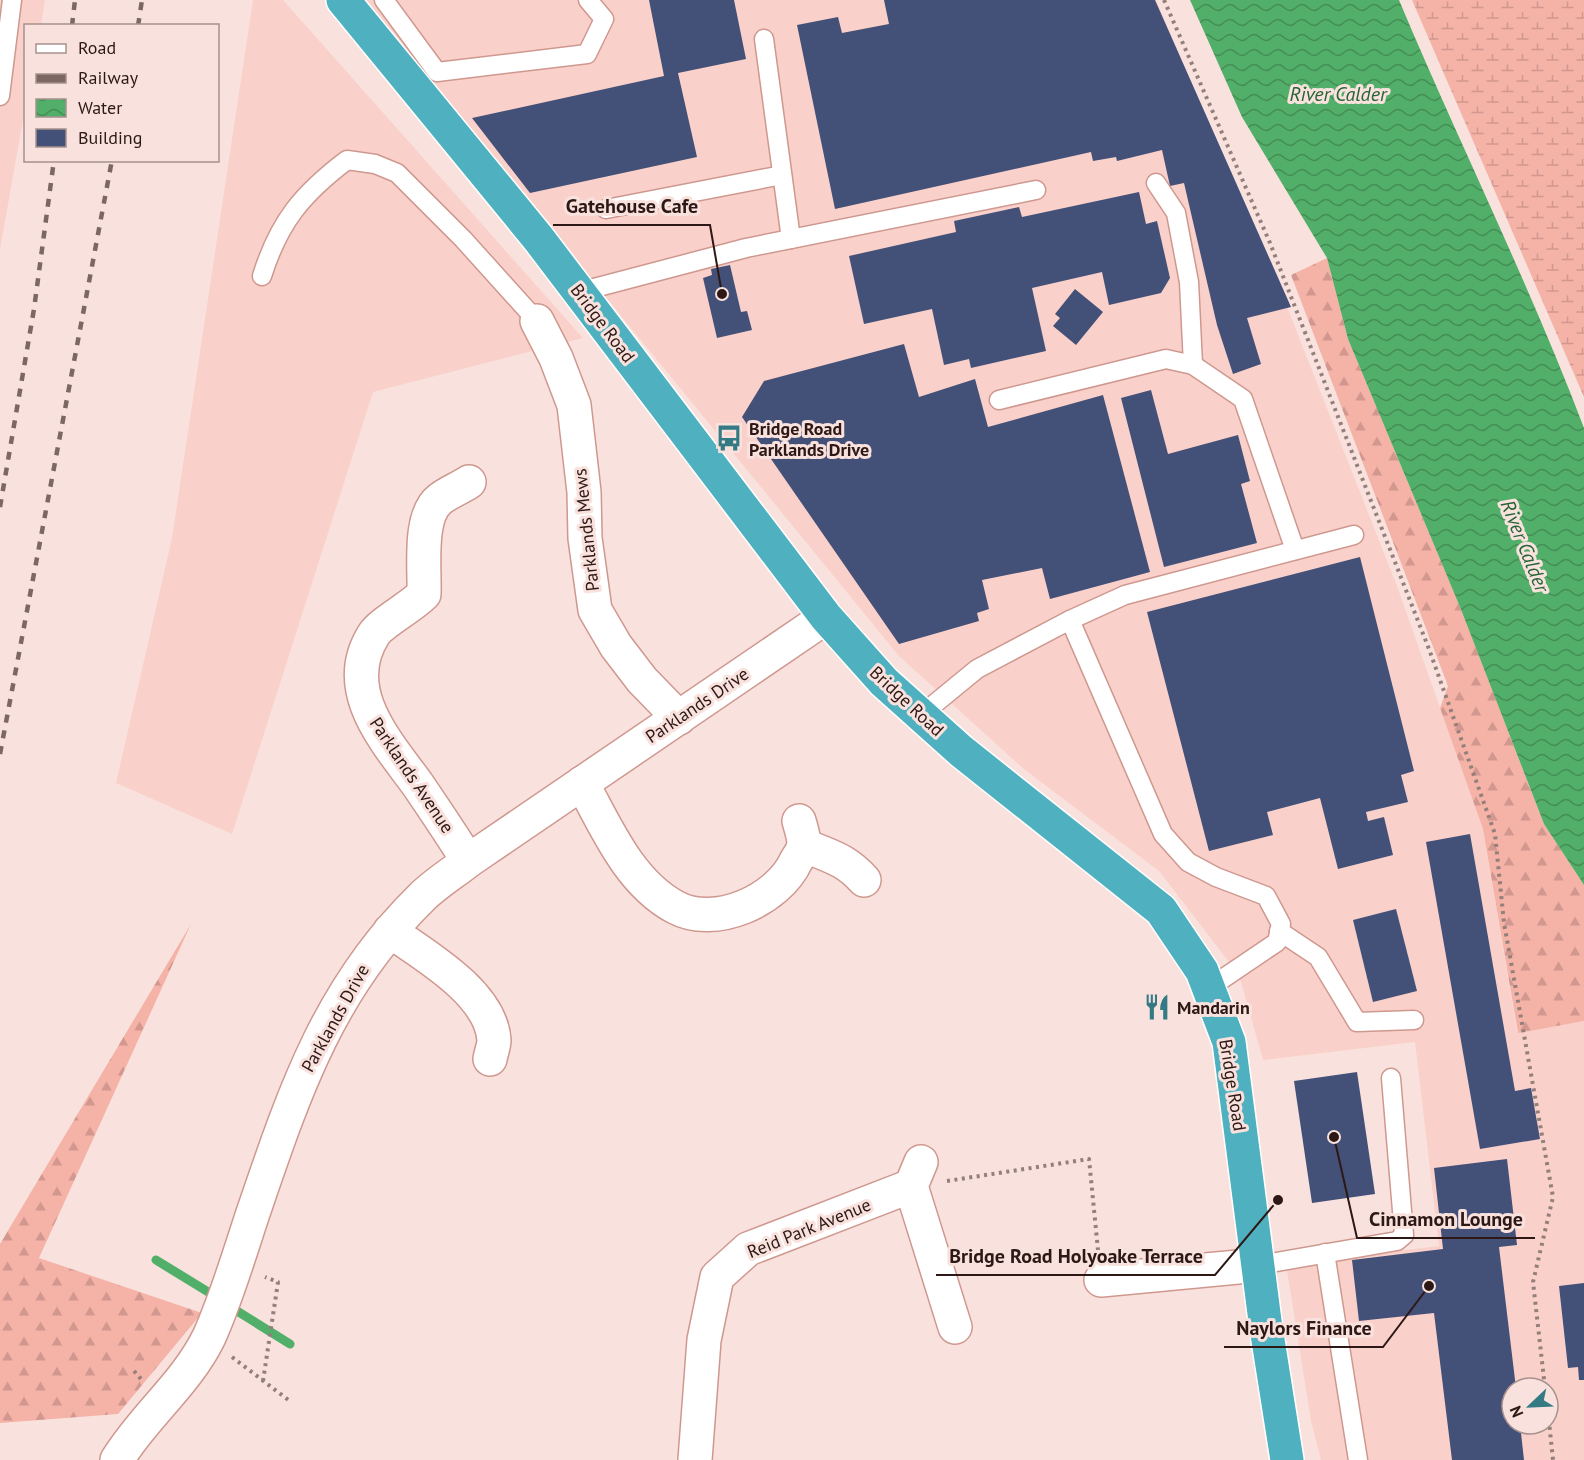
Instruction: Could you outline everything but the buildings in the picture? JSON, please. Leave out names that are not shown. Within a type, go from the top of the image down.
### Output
[{"type":"highway","name":"Bridge Road","points":[[343,0],[579,292],[826,617],[884,682],[961,751],[1161,910],[1202,971],[1229,1042],[1258,1265],[1287,1460]]},
{"type":"street","name":"Parklands Mews","points":[[537,321],[556,358],[574,405],[584,492],[585,538],[595,610],[616,646],[642,680],[679,718]]},
{"type":"street","name":"Parklands Avenue","points":[[468,861],[372,720],[362,677],[366,651],[375,632],[409,609],[424,594],[424,539],[429,514],[439,500],[469,482]]},
{"type":"street","name":"Parklands Drive","points":[[117,1460],[134,1432],[188,1371],[208,1337],[238,1264],[284,1123],[312,1051],[355,976],[390,931],[423,895],[468,861],[826,617]]},
{"type":"street","points":[[582,783],[635,873],[655,894],[677,908],[702,913],[728,913],[751,904],[772,890],[792,869],[802,833],[850,865],[864,880]]},
{"type":"street","points":[[390,931],[449,973],[479,1002],[489,1021],[494,1041],[490,1059]]},
{"type":"street","points":[[916,1174],[955,1327]]},
{"type":"street","name":"Reid Park Avenue","points":[[695,1460],[704,1340],[717,1277],[748,1249],[916,1174]]},
{"type":"street","points":[[1101,1280],[1258,1265]]},
{"type":"lane","points":[[0,96],[12,0]]},
{"type":"lane","points":[[384,0],[437,72],[587,54],[604,19],[588,0]]},
{"type":"lane","points":[[764,39],[791,239]]},
{"type":"lane","points":[[262,276],[276,236],[297,204],[347,160],[375,164],[397,173],[463,239],[537,321]]},
{"type":"lane","points":[[606,209],[782,175]]},
{"type":"lane","points":[[1156,183],[1176,213],[1189,282],[1193,365]]},
{"type":"lane","points":[[579,292],[746,248],[1036,190]]},
{"type":"lane","points":[[999,400],[1166,359],[1193,365],[1243,399],[1295,550]]},
{"type":"lane","points":[[921,715],[977,669],[1070,620],[1125,595],[1354,535]]},
{"type":"lane","points":[[1070,620],[1163,834],[1188,862],[1216,877],[1266,896],[1281,924],[1277,942],[1209,988]]},
{"type":"lane","points":[[1279,931],[1318,957],[1357,1022],[1414,1020]]},
{"type":"lane","points":[[1258,1265],[1397,1241],[1404,1235],[1391,1078]]},
{"type":"lane","points":[[1325,1253],[1358,1460]]},
{"type":"path","points":[[1164,0],[1270,243],[1429,649],[1495,834],[1504,922],[1553,1197],[1533,1282],[1544,1376]]},
{"type":"path","points":[[916,1174],[1089,1159],[1101,1280]]},
{"type":"path","points":[[262,1381],[273,1314]]},
{"type":"path","points":[[208,1337],[291,1402]]},
{"type":"path","points":[[1550,1436],[1553,1460]]},
{"type":"shaded area","points":[[0,0],[45,0],[41,24],[24,24],[24,115],[0,249]]},
{"type":"shaded area","points":[[253,0],[283,0],[583,338],[373,392],[232,834],[116,783],[172,538]]},
{"type":"shaded area","points":[[363,0],[1156,0],[1271,266],[1397,586],[1483,829],[1517,1032],[1584,1021],[1584,1460],[1321,1460],[1311,1421],[1286,1264],[1439,1246],[1415,1042],[1263,1060],[1239,975],[1159,871],[1025,770],[899,656]]},
{"type":"green space","points":[[1412,0],[1584,0],[1584,397]]},
{"type":"green space","points":[[1327,258],[1348,339],[1460,607],[1544,824],[1584,885],[1584,1021],[1518,1033],[1483,829],[1440,708],[1448,686],[1291,275]]},
{"type":"green space","points":[[191,924],[39,1258],[202,1313],[118,1414],[0,1423],[0,1244]]},
{"type":"water","name":"River Calder","points":[[1190,0],[1399,0],[1540,320],[1584,428],[1584,885],[1544,824],[1460,607],[1348,339],[1327,258],[1242,117]]},
{"type":"waterway","points":[[156,1260],[218,1298]]},
{"type":"waterway","points":[[229,1306],[290,1344]]},
{"type":"railway","points":[[72,24],[75,0]]},
{"type":"railway","points":[[138,24],[142,0]]},
{"type":"railway","points":[[0,507],[34,309],[54,162]]},
{"type":"railway","points":[[0,754],[112,162]]},
{"type":"place","name":"Gatehouse Cafe","points":[[722,294]]},
{"type":"place","name":"Bridge Road Parklands Drive","points":[[729,438]]},
{"type":"place","name":"Mandarin","points":[[1157,1007]]},
{"type":"place","name":"Cinnamon Lounge","points":[[1334,1137]]},
{"type":"place","name":"Bridge Road Holyoake Terrace","points":[[1278,1200]]},
{"type":"place","name":"Naylors Finance","points":[[1429,1286]]}]
